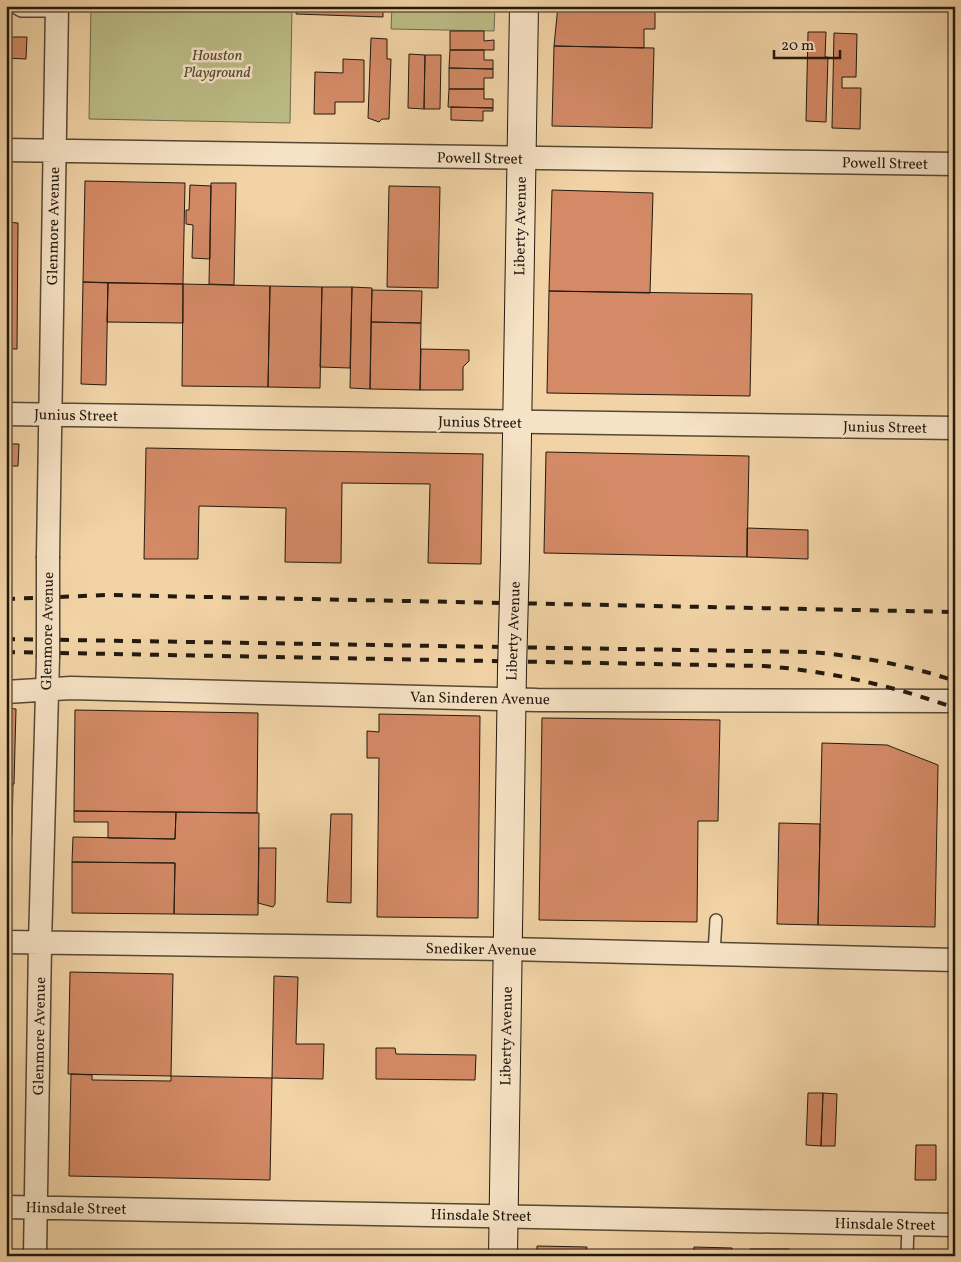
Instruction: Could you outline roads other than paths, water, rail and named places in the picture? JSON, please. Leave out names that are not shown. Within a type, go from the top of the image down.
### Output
[{"type":"street","name":"Liberty Avenue","points":[[503,1256],[524,6]]},
{"type":"street","name":"Glenmore Avenue","points":[[35,1256],[40,943],[48,658],[57,9]]},
{"type":"street","name":"Powell Street","points":[[6,150],[955,164]]},
{"type":"street","name":"Junius Street","points":[[6,414],[955,428]]},
{"type":"street","name":"Van Sinderen Avenue","points":[[6,692],[71,688],[511,699],[955,701]]},
{"type":"street","name":"Snediker Avenue","points":[[6,942],[508,949],[955,960]]},
{"type":"street","name":"Hinsdale Street","points":[[6,1207],[955,1225]]},
{"type":"lane","points":[[12,6],[21,10],[57,9]]},
{"type":"lane","points":[[714,953],[716,920]]},
{"type":"lane","points":[[908,1224],[908,1256]]},
{"type":"railway","points":[[6,599],[108,595],[955,612]]},
{"type":"railway","points":[[6,639],[810,652],[883,662],[955,681]]},
{"type":"railway","points":[[6,652],[764,666],[789,668],[885,686],[955,708]]},
{"type":"park label","name":"Houston Playground","points":[[217,64]]}]
